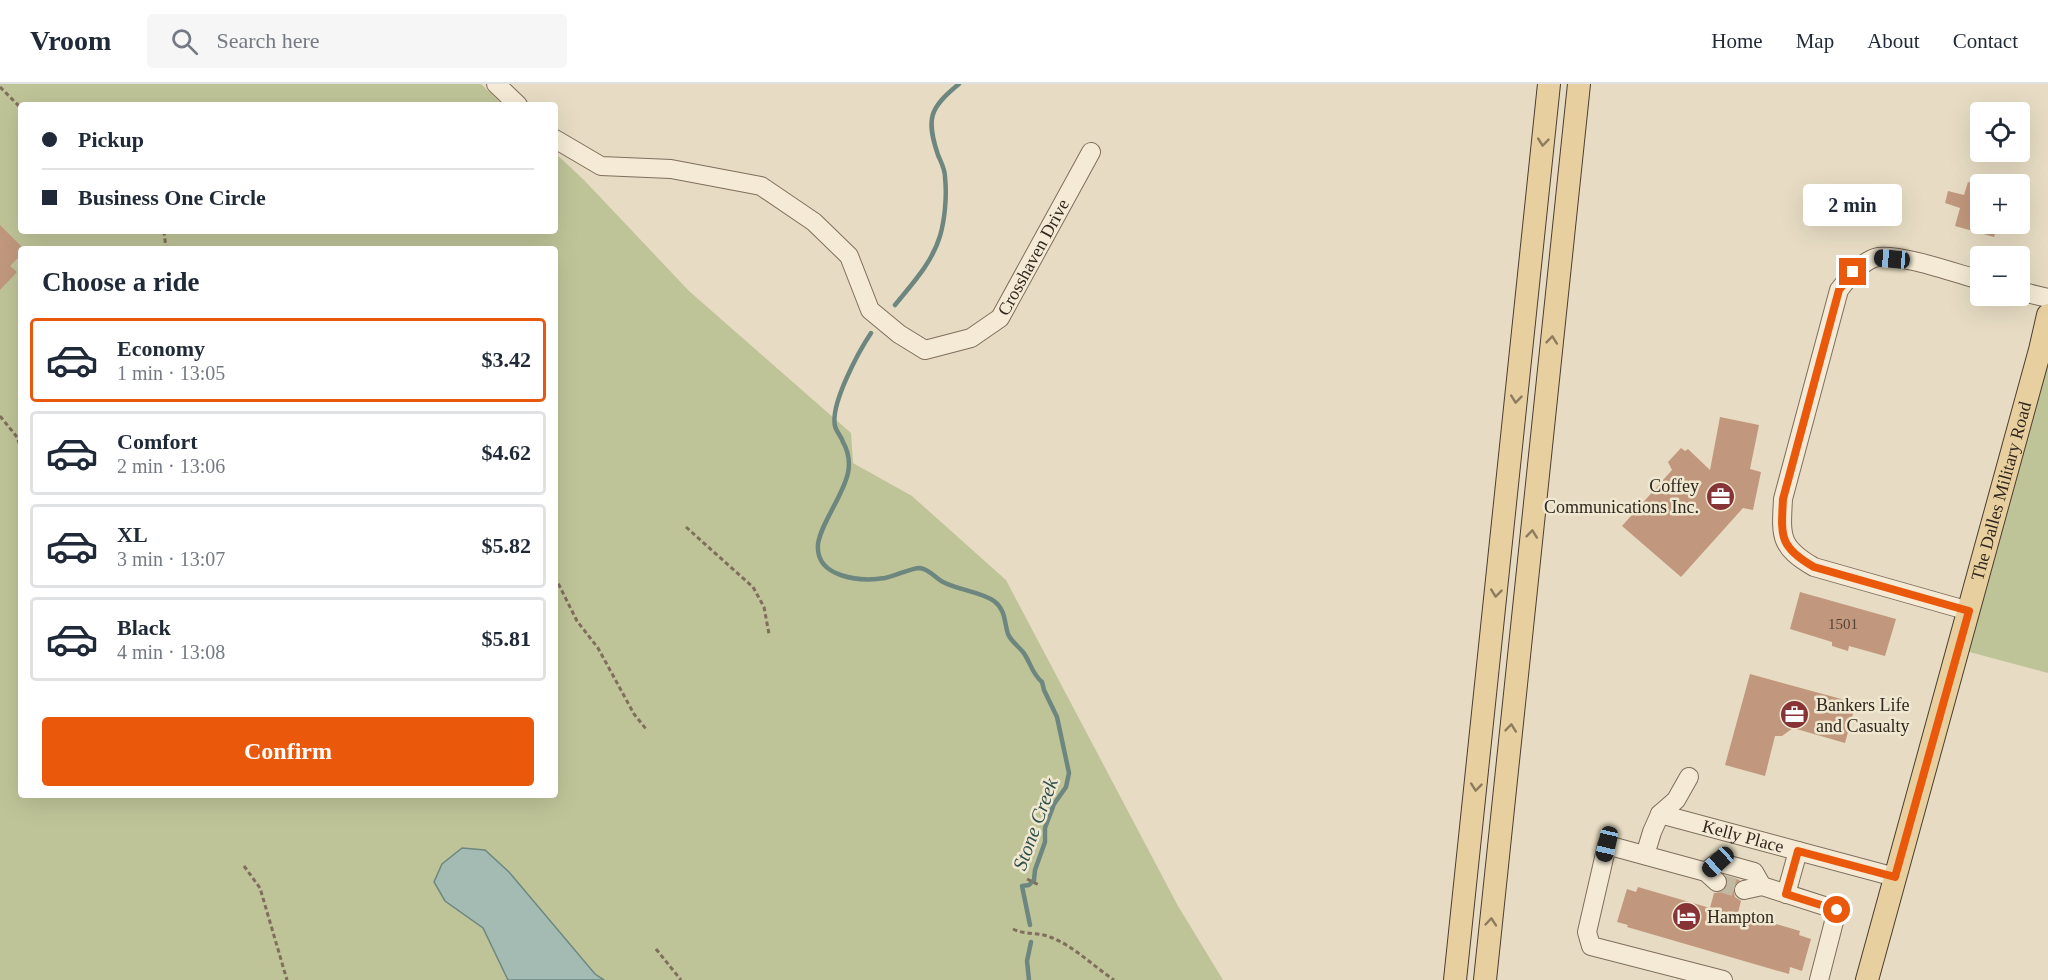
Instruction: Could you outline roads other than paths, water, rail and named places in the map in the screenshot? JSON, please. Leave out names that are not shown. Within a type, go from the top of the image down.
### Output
[{"type":"main road","points":[[1455,980],[1549,84]]},
{"type":"main road","points":[[1485,980],[1579,84]]},
{"type":"main road","name":"The Dalles Military Road","points":[[1867,980],[2048,315]]},
{"type":"street","points":[[496,84],[515,102]]},
{"type":"street","name":"Crosshaven Drive","points":[[558,141],[601,166],[670,169],[761,186],[814,222],[849,256],[870,310],[899,334],[925,350],[971,338],[1000,318],[1092,152]]},
{"type":"street","points":[[1969,611],[1814,567],[1794,556],[1781,533],[1783,499],[1839,290],[1853,272],[1877,257],[1906,260],[1970,277]]},
{"type":"street","points":[[2030,294],[2048,298]]},
{"type":"street","points":[[1645,855],[1660,814],[1676,800],[1689,777]]},
{"type":"street","name":"Kelly Place","points":[[1660,814],[1895,877]]},
{"type":"street","points":[[1723,980],[1591,946],[1587,932],[1607,844],[1712,877],[1718,862],[1754,872],[1753,888],[1786,894],[1837,910],[1819,980]]},
{"type":"street","points":[[1786,894],[1798,851]]},
{"type":"water","points":[[462,848],[485,850],[509,872],[595,974],[604,980],[508,980],[483,928],[445,901],[434,882],[442,864]]},
{"type":"waterway","name":"Stone Creek","points":[[895,305],[927,264],[940,236],[945,207],[945,174],[934,143],[931,123],[941,100],[959,84]]},
{"type":"waterway","name":"Stone Creek","points":[[871,333],[853,365],[837,405],[835,426],[846,449],[849,469],[842,491],[820,536],[819,555],[832,571],[852,578],[885,578],[920,568],[949,585],[989,598],[1001,608],[1009,637],[1023,652],[1042,682],[1057,717],[1069,773],[1066,787],[1054,804],[1045,828],[1045,842],[1035,870],[1034,880],[1029,885],[1022,886],[1030,925]]},
{"type":"waterway","name":"Stone Creek","points":[[1029,980],[1027,961],[1031,942]]},
{"type":"tunnel","points":[[1717,882],[1744,890]]},
{"type":"place","name":"Coffey Communications Inc.","points":[[1720,496]]},
{"type":"place","name":"Bankers Life and Casualty","points":[[1795,715]]},
{"type":"place","name":"Hampton","points":[[1686,917]]}]
